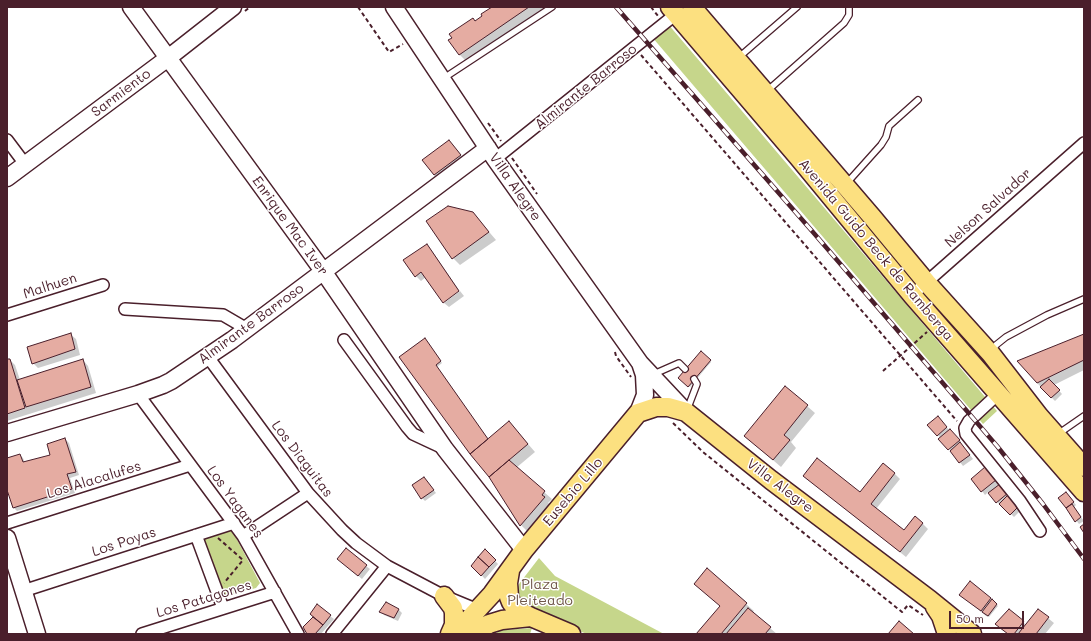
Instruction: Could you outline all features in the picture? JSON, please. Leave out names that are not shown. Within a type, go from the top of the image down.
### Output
[{"type":"main road","name":"Enrique Mac Iver","points":[[131,7],[323,271],[445,449],[524,550]]},
{"type":"main road","name":"Sarmiento","points":[[7,178],[168,58],[233,7]]},
{"type":"main road","name":"Villa Alegre","points":[[394,7],[491,154],[640,363],[686,412],[766,476],[930,600],[972,634]]},
{"type":"main road","name":"Avenida Guido Beck de Ramberga","points":[[675,9],[912,295],[1084,492]]},
{"type":"main road","points":[[675,9],[696,11]]},
{"type":"main road","name":"Avenida Guido Beck de Ramberga","points":[[696,11],[927,283],[991,354],[1039,416],[1084,467]]},
{"type":"main road","name":"Almirante Barroso","points":[[7,433],[138,394],[167,383],[247,329],[323,271],[491,154]]},
{"type":"main road","points":[[976,368],[991,354]]},
{"type":"main road","name":"Villa Alegre","points":[[638,413],[645,390],[644,375],[640,363]]},
{"type":"main road","points":[[638,413],[656,407],[668,407],[686,412]]},
{"type":"main road","name":"Eusebio Lillo","points":[[450,634],[478,610],[492,594],[524,550],[638,413]]},
{"type":"main road","points":[[7,538],[37,634]]},
{"type":"main road","points":[[510,570],[508,583],[509,597],[517,610],[571,634]]},
{"type":"main road","points":[[444,596],[453,608],[454,613],[454,625],[450,634]]},
{"type":"main road","name":"Villa Alegre","points":[[930,600],[941,616],[947,634]]},
{"type":"main road","points":[[472,634],[489,624],[502,620],[531,617]]},
{"type":"street","name":"Almirante Barroso","points":[[491,154],[634,48],[675,9]]},
{"type":"street","points":[[7,140],[25,164]]},
{"type":"street","name":"Nelson Salvador","points":[[912,295],[1084,143]]},
{"type":"street","name":"Malhuen","points":[[7,315],[103,285]]},
{"type":"street","points":[[126,309],[222,315],[247,329]]},
{"type":"street","name":"Enrique Mac Iver","points":[[344,340],[410,431],[413,434],[445,449]]},
{"type":"street","name":"Los Diaguitas","points":[[208,356],[318,506],[342,530],[356,543],[387,566],[444,596],[478,610]]},
{"type":"street","name":"Los Yaganes","points":[[138,394],[234,522],[298,634]]},
{"type":"street","points":[[998,394],[969,421],[965,432],[967,437],[1020,501],[1040,530]]},
{"type":"street","name":"Los Alacalufes","points":[[7,523],[190,465]]},
{"type":"street","points":[[243,536],[308,493]]},
{"type":"street","name":"Los Poyas","points":[[23,591],[234,522]]},
{"type":"street","points":[[196,535],[223,608]]},
{"type":"street","points":[[332,634],[387,566]]},
{"type":"street","name":"Los Patagones","points":[[142,634],[275,592]]},
{"type":"lane","points":[[442,79],[552,7]]},
{"type":"lane","points":[[737,60],[797,7]]},
{"type":"lane","points":[[765,92],[844,23],[849,15],[849,7]]},
{"type":"lane","points":[[845,185],[881,145],[886,137],[889,126],[918,100]]},
{"type":"lane","points":[[991,354],[996,345],[1006,338],[1047,315],[1084,300]]},
{"type":"lane","points":[[652,375],[679,362],[685,369]]},
{"type":"lane","points":[[686,412],[697,384],[694,379]]},
{"type":"lane","points":[[1056,435],[1084,416]]},
{"type":"path","points":[[634,48],[965,432]]},
{"type":"path","points":[[883,371],[937,323]]},
{"type":"path","points":[[621,337],[615,349],[616,356],[633,381]]},
{"type":"path","points":[[669,420],[709,457],[902,612],[908,605],[928,619]]},
{"type":"path","points":[[210,530],[243,560],[216,591]]},
{"type":"green space","points":[[668,24],[997,411],[983,424],[652,37]]},
{"type":"green space","points":[[229,530],[233,532],[260,583],[256,588],[224,597],[203,537]]},
{"type":"green space","name":"Plaza Pleiteado","points":[[539,558],[555,576],[664,634],[587,634],[523,608],[516,594],[519,584]]},
{"type":"green space","points":[[532,628],[530,634],[493,634],[502,630]]},
{"type":"building","points":[[492,7],[529,7],[459,55],[448,40],[452,38],[449,34],[473,18],[475,21],[482,16],[481,14]]},
{"type":"building","points":[[449,140],[461,155],[434,175],[422,160]]},
{"type":"building","points":[[448,206],[473,212],[489,232],[452,259],[426,221]]},
{"type":"building","points":[[427,244],[459,291],[443,303],[421,272],[415,277],[403,260]]},
{"type":"building","points":[[71,333],[75,349],[32,364],[27,347]]},
{"type":"building","points":[[1084,334],[1084,360],[1037,383],[1017,361]]},
{"type":"building","points":[[425,338],[441,361],[436,365],[488,439],[470,454],[399,357]]},
{"type":"building","points":[[701,351],[711,360],[688,387],[678,378]]},
{"type":"building","points":[[7,359],[10,359],[25,408],[7,414]]},
{"type":"building","points":[[83,359],[91,387],[26,407],[17,380]]},
{"type":"building","points":[[1049,379],[1060,390],[1051,398],[1040,387]]},
{"type":"building","points":[[785,386],[808,405],[784,435],[790,440],[773,460],[744,436]]},
{"type":"building","points":[[938,416],[947,427],[937,436],[927,425]]},
{"type":"building","points":[[509,421],[528,444],[489,477],[470,454]]},
{"type":"building","points":[[950,429],[960,440],[948,450],[938,439]]},
{"type":"building","points":[[65,438],[76,472],[67,474],[72,489],[13,508],[7,490],[7,458],[20,454],[23,462],[50,455],[47,444]]},
{"type":"building","points":[[960,442],[970,455],[959,463],[950,451]]},
{"type":"building","points":[[817,458],[860,492],[883,463],[895,473],[871,504],[904,530],[915,516],[923,523],[900,552],[803,476]]},
{"type":"building","points":[[509,460],[545,491],[542,495],[545,497],[520,526],[489,477]]},
{"type":"building","points":[[985,467],[996,480],[981,492],[971,479]]},
{"type":"building","points":[[424,477],[434,490],[421,499],[412,485]]},
{"type":"building","points":[[1000,484],[1008,493],[996,503],[988,493]]},
{"type":"building","points":[[1066,492],[1074,502],[1066,508],[1058,498]]},
{"type":"building","points":[[1008,495],[1019,506],[1010,515],[999,504]]},
{"type":"building","points":[[1072,504],[1081,517],[1075,522],[1066,508]]},
{"type":"building","points":[[1084,524],[1084,533],[1080,527]]},
{"type":"building","points":[[346,548],[367,565],[358,576],[337,559]]},
{"type":"building","points":[[485,549],[496,560],[489,567],[478,557]]},
{"type":"building","points":[[478,557],[489,567],[481,576],[471,566]]},
{"type":"building","points":[[707,568],[747,603],[721,634],[696,634],[720,606],[694,584]]},
{"type":"building","points":[[970,581],[991,598],[981,611],[959,595]]},
{"type":"building","points":[[992,599],[997,604],[988,616],[982,612]]},
{"type":"building","points":[[386,602],[399,609],[394,618],[379,612]]},
{"type":"building","points":[[317,604],[331,615],[323,625],[310,614]]},
{"type":"building","points":[[748,608],[771,627],[765,634],[726,634]]},
{"type":"building","points":[[1009,609],[1024,621],[1014,634],[1008,634],[995,624]]},
{"type":"building","points":[[1038,609],[1049,617],[1036,634],[1018,634]]},
{"type":"building","points":[[313,617],[323,625],[315,634],[307,634],[303,627]]},
{"type":"building","points":[[899,621],[914,634],[888,634]]},
{"type":"railway","points":[[616,7],[812,231],[997,446],[1084,559]]}]
